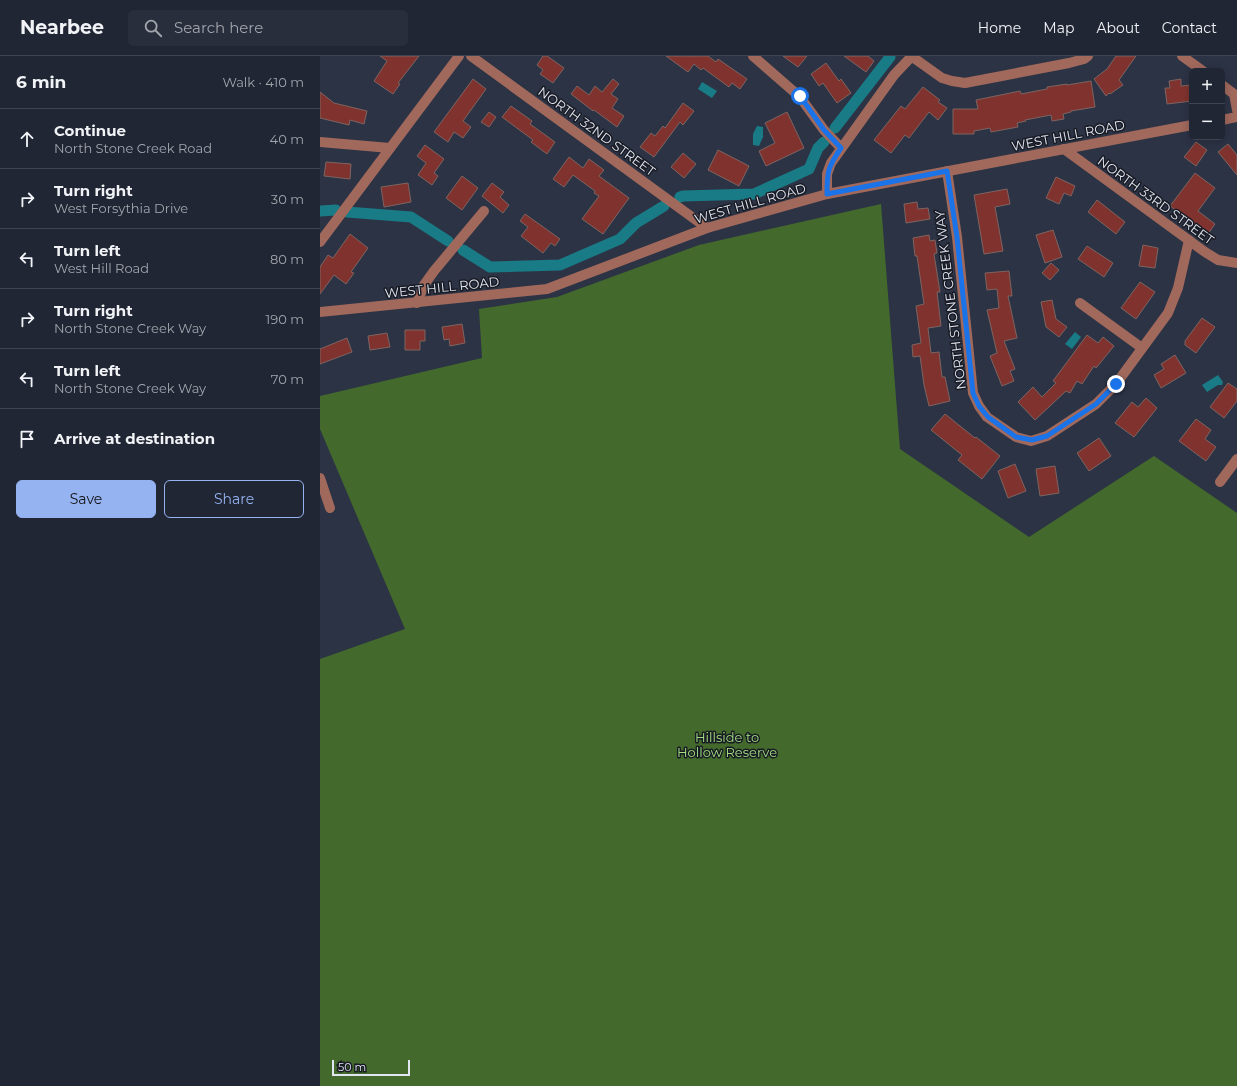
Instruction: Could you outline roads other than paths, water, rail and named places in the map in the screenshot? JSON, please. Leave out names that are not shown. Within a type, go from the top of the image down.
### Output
[{"type":"street","points":[[320,242],[459,56]]},
{"type":"street","name":"NORTH 32ND STREET","points":[[471,56],[707,228]]},
{"type":"street","points":[[753,56],[800,96],[824,130],[841,148]]},
{"type":"street","points":[[827,194],[827,174],[831,163],[894,75],[911,56],[942,78],[965,83],[1069,64],[1084,59],[1088,56]]},
{"type":"street","points":[[1182,56],[1199,68]]},
{"type":"street","points":[[1225,86],[1236,92],[1237,110]]},
{"type":"street","points":[[1225,119],[1237,117]]},
{"type":"street","name":"WEST HILL ROAD","points":[[320,312],[547,289],[707,228],[827,194],[1189,126]]},
{"type":"street","points":[[320,142],[390,148]]},
{"type":"street","name":"NORTH 33RD STREET","points":[[1064,149],[1218,260],[1237,263]]},
{"type":"street","name":"NORTH STONE CREEK WAY","points":[[947,171],[957,237],[973,393],[979,406],[988,417],[1016,437],[1032,440],[1047,436],[1096,404],[1116,384],[1168,313],[1178,288],[1189,240]]},
{"type":"street","points":[[417,303],[424,285],[434,271],[484,211]]},
{"type":"street","points":[[1080,303],[1142,348]]},
{"type":"street","points":[[1220,482],[1237,459]]},
{"type":"street","points":[[320,478],[330,508]]},
{"type":"waterway","points":[[835,128],[890,57]]},
{"type":"waterway","points":[[680,197],[754,194],[809,169],[818,148],[824,142]]},
{"type":"waterway","points":[[463,250],[490,267],[560,265],[620,239],[636,223],[664,206]]},
{"type":"waterway","points":[[320,211],[336,210]]},
{"type":"waterway","points":[[347,212],[411,217],[448,241]]},
{"type":"park label","name":"Hillside to Hollow Reserve","points":[[727,744]]}]
